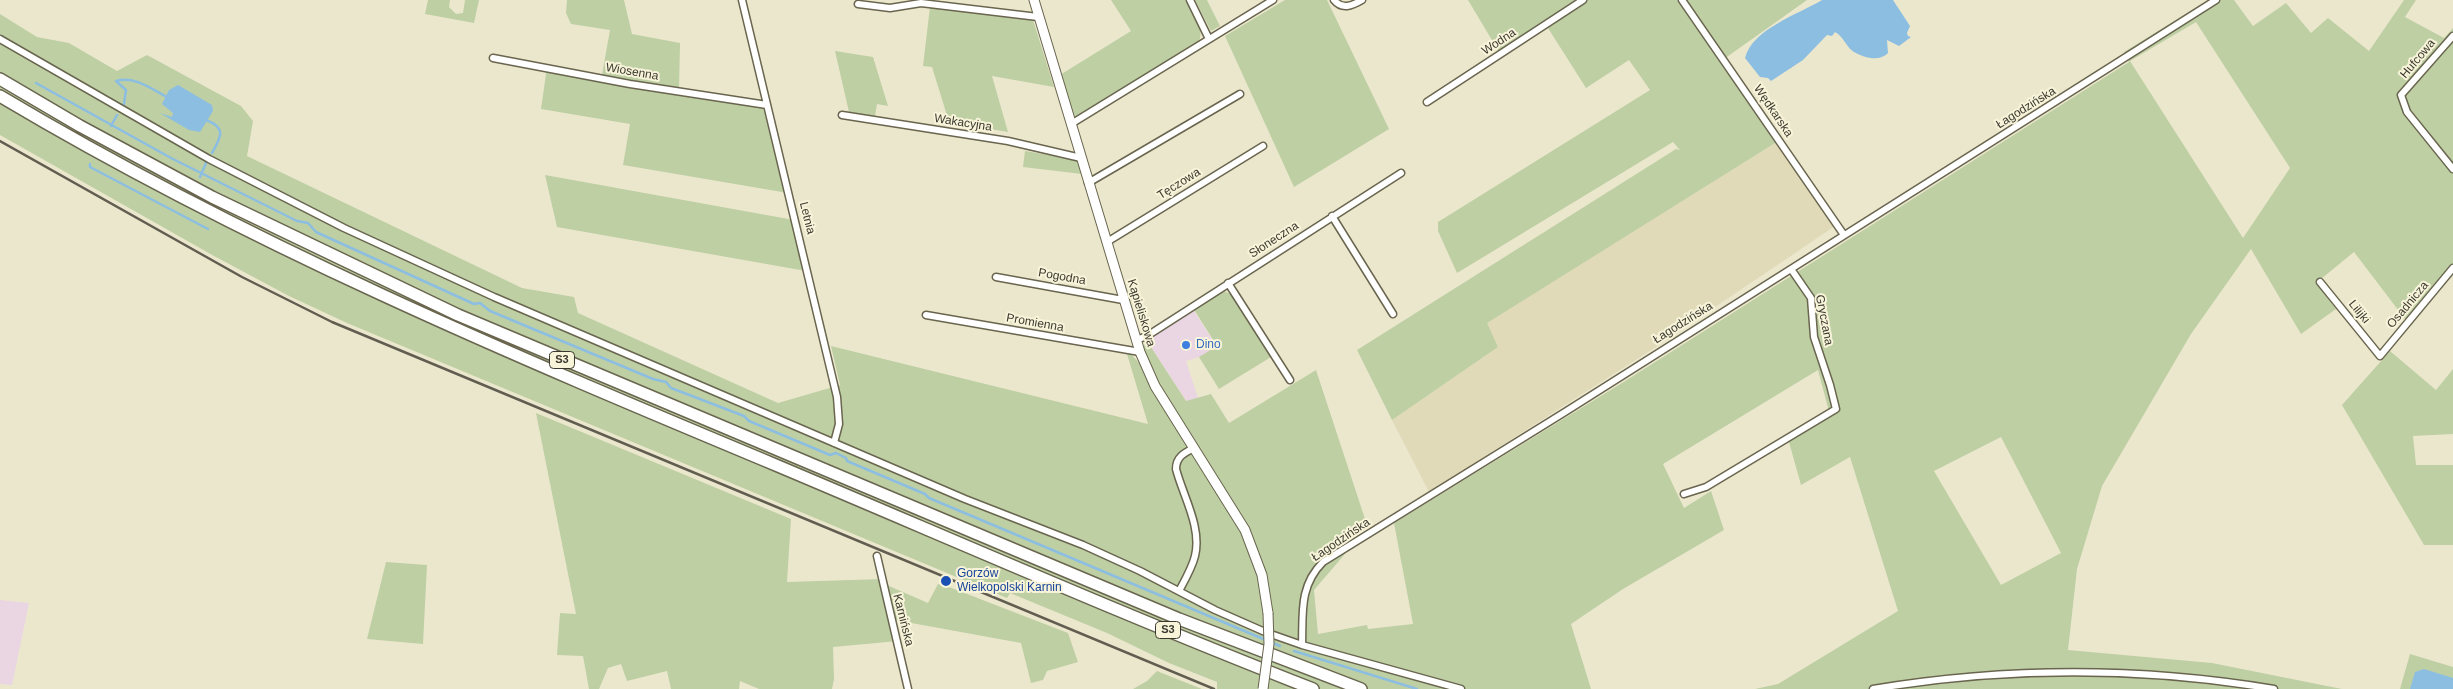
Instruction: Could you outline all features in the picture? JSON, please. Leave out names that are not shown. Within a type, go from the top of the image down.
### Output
[{"type":"highway","name":"S3","points":[[0,79],[80,126],[212,197],[458,315],[1178,619],[1361,689]]},
{"type":"highway","name":"S3","points":[[0,96],[204,209],[351,282],[452,328],[1033,574],[1313,689]]},
{"type":"street","name":"Letnia","points":[[742,0],[837,397],[839,424],[834,443]]},
{"type":"street","name":"Kąpieliskowa","points":[[1034,0],[1140,352],[1155,386],[1245,530],[1262,575],[1268,613],[1269,652],[1263,689]]},
{"type":"street","points":[[1190,0],[1209,39]]},
{"type":"street","points":[[1070,124],[1273,0]]},
{"type":"street","points":[[1334,0],[1339,6],[1345,7],[1360,2]]},
{"type":"street","name":"Wodna","points":[[1427,102],[1583,0]]},
{"type":"street","name":"Wędkarska","points":[[1682,0],[1844,235]]},
{"type":"street","name":"Łagodzińska","points":[[1302,645],[1304,590],[1309,579],[1323,562],[2216,0]]},
{"type":"street","points":[[858,4],[890,8],[921,3],[1038,17]]},
{"type":"street","name":"Hufcowa","points":[[2453,36],[2401,95],[2407,112],[2453,170]]},
{"type":"street","points":[[0,39],[192,150],[344,228],[494,298],[965,499],[1083,546],[1215,610],[1302,645],[1461,689]]},
{"type":"street","name":"Wiosenna","points":[[493,58],[630,84],[767,105]]},
{"type":"street","points":[[1088,183],[1240,94]]},
{"type":"street","name":"Wakacyjna","points":[[842,115],[1008,141],[1081,158]]},
{"type":"street","name":"Tęczowa","points":[[1107,242],[1263,146]]},
{"type":"street","name":"Słoneczna","points":[[1136,340],[1147,336],[1400,173]]},
{"type":"street","points":[[1332,216],[1394,314]]},
{"type":"street","name":"Osadnicza","points":[[2380,356],[2453,268]]},
{"type":"street","name":"Gryczana","points":[[1684,494],[1706,487],[1836,409],[1814,337],[1811,298],[1791,269]]},
{"type":"street","name":"Pogodna","points":[[996,277],[1123,300]]},
{"type":"street","name":"Lilijki","points":[[2320,282],[2380,356]]},
{"type":"street","points":[[1228,283],[1290,380]]},
{"type":"street","name":"Promienna","points":[[926,315],[1140,352]]},
{"type":"street","points":[[1179,591],[1196,554],[1196,539],[1176,469],[1176,463],[1179,457],[1194,448]]},
{"type":"street","name":"Karnińska","points":[[877,556],[908,689]]},
{"type":"street","points":[[1874,689],[1952,678],[2051,673],[2206,679],[2274,689]]},
{"type":"shaded area","points":[[1777,142],[1835,226],[1659,345],[1429,492],[1392,420],[1498,347],[1486,323]]},
{"type":"shaded area","name":"Dino","points":[[1194,311],[1217,347],[1199,357],[1186,361],[1198,398],[1187,402],[1147,341]]},
{"type":"shaded area","points":[[0,600],[29,603],[12,685],[0,684]]},
{"type":"green space","points":[[428,0],[450,0],[449,7],[456,14],[463,13],[465,0],[479,0],[474,23],[425,14]]},
{"type":"green space","points":[[567,0],[624,0],[632,34],[680,43],[679,91],[766,103],[788,193],[623,165],[630,124],[541,109],[547,67],[600,79],[602,75],[610,30],[571,24],[566,13]]},
{"type":"green space","points":[[1111,0],[1187,0],[1199,25],[1199,41],[1078,117],[1070,113],[1060,75],[1131,31]]},
{"type":"green space","points":[[1195,0],[1207,0],[1220,26],[1211,31]]},
{"type":"green space","points":[[1285,0],[1327,0],[1389,129],[1294,187],[1225,36]]},
{"type":"green space","points":[[1468,0],[1807,0],[1724,59],[1780,140],[1487,323],[1498,347],[1392,420],[1357,350],[1676,149],[1680,150],[1673,142],[1457,273],[1438,231],[1438,222],[1650,90],[1629,60],[1586,88],[1548,28],[1502,57]]},
{"type":"green space","points":[[2208,0],[2234,0],[2253,26],[2286,3],[2311,33],[2328,18],[2369,51],[2404,0],[2416,0],[2405,17],[2444,38],[2453,28],[2453,264],[2405,319],[2354,252],[2316,283],[2336,309],[2301,334],[2251,249],[2191,334],[2102,486],[2077,569],[2068,650],[2212,663],[2342,689],[1755,689],[1778,684],[1898,611],[1850,457],[1801,485],[1789,442],[1830,415],[1818,370],[1663,464],[1684,508],[1711,491],[1724,530],[1623,589],[1571,624],[1591,689],[1217,689],[1217,682],[1169,663],[1107,633],[1010,593],[1007,598],[347,323],[289,296],[214,256],[0,135],[0,14],[37,37],[69,43],[117,71],[147,55],[241,106],[253,121],[247,156],[522,288],[574,297],[578,313],[778,403],[840,385],[831,346],[1148,424],[1127,354],[1131,354],[1139,363],[1148,383],[1168,414],[1142,349],[1147,341],[1186,401],[1211,394],[1229,423],[1316,370],[1368,528],[1338,541],[1345,554],[1314,590],[1318,634],[1367,625],[1368,629],[1413,624],[1394,523],[1622,383],[2129,62],[2124,52]],"holes":[[[2196,22],[2290,168],[2243,238],[2130,61]],[[2001,437],[2061,553],[2001,585],[1934,471]]]},
{"type":"green space","points":[[930,7],[1033,20],[1054,87],[992,76],[1008,132],[949,122],[932,67],[923,66]]},
{"type":"green space","points":[[835,51],[873,57],[888,106],[877,104],[875,116],[849,112]]},
{"type":"green space","points":[[1025,151],[1073,159],[1078,162],[1082,174],[1023,167]]},
{"type":"green space","points":[[545,175],[794,220],[806,271],[557,227]]},
{"type":"green space","points":[[1224,291],[1232,295],[1271,357],[1219,389],[1199,357],[1217,346],[1193,308]]},
{"type":"green space","points":[[2390,351],[2436,390],[2453,369],[2453,434],[2413,436],[2416,465],[2453,465],[2453,545],[2424,545],[2342,405]]},
{"type":"green space","points":[[536,413],[791,519],[787,582],[883,579],[889,586],[928,603],[938,584],[949,587],[1068,633],[1078,662],[1047,671],[1043,680],[1031,683],[1021,643],[895,620],[898,641],[833,647],[834,679],[832,689],[759,689],[740,681],[739,689],[671,689],[667,671],[627,681],[621,664],[608,668],[599,689],[589,689],[583,656],[557,655],[560,613],[576,614]]},
{"type":"green space","points":[[386,562],[427,565],[423,644],[367,639]]},
{"type":"green space","points":[[2410,654],[2453,667],[2453,689],[2400,689]]},
{"type":"green space","points":[[1157,671],[1202,689],[1133,689],[1147,681]]},
{"type":"water","points":[[1822,0],[1893,0],[1910,26],[1907,33],[1911,37],[1899,46],[1887,40],[1888,53],[1884,56],[1872,58],[1854,52],[1835,32],[1832,36],[1827,35],[1803,60],[1771,81],[1768,78],[1760,77],[1745,58],[1749,48],[1766,31],[1778,23]]},
{"type":"water","points":[[178,85],[212,105],[213,111],[200,132],[189,130],[160,113],[172,117],[173,113],[162,104],[169,90]]},
{"type":"water","points":[[2424,669],[2453,678],[2453,689],[2410,689],[2415,672]]},
{"type":"waterway","points":[[124,104],[126,90],[116,81],[136,81],[167,97]]},
{"type":"waterway","points":[[36,83],[171,158],[297,221],[308,223],[316,232],[474,304],[480,303],[490,311],[653,379],[666,382],[671,388],[744,416],[749,421],[830,455],[836,453],[846,458],[847,461],[925,494],[929,498],[1280,646]]},
{"type":"waterway","points":[[111,126],[117,115]]},
{"type":"waterway","points":[[206,120],[213,123],[220,130],[220,138],[212,153]]},
{"type":"waterway","points":[[200,177],[206,163]]},
{"type":"waterway","points":[[90,164],[90,167],[208,229]]},
{"type":"waterway","points":[[1294,651],[1417,689]]},
{"type":"railway","points":[[0,141],[242,277],[332,322],[1214,689]]},
{"type":"place","name":"Dino","points":[[1186,345]]},
{"type":"place","name":"Gorzów Wielkopolski Karnin","points":[[946,581]]}]
